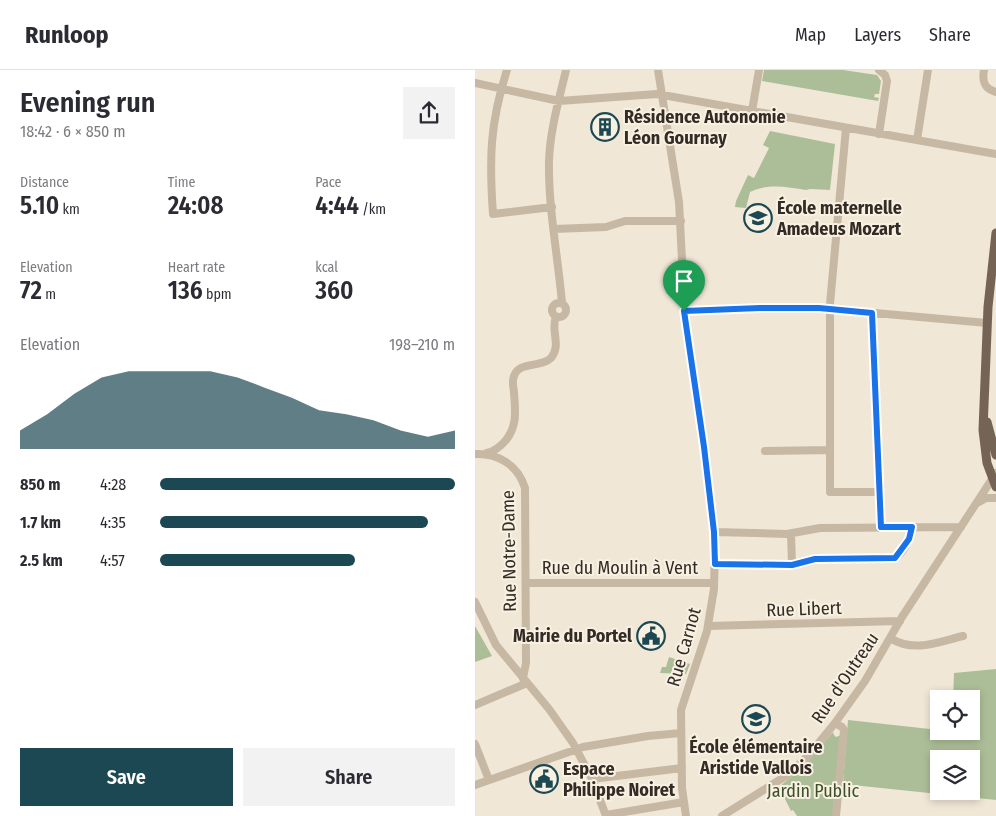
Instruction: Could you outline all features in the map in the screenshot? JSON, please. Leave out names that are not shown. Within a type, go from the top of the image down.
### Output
[{"type":"main road","points":[[996,233],[993,280],[987,323],[984,402],[990,439],[996,455]]},
{"type":"main road","points":[[990,439],[989,452],[996,459]]},
{"type":"main road","points":[[990,439],[985,453],[995,482]]},
{"type":"street","points":[[507,70],[494,120],[491,149],[490,180],[493,214],[552,207]]},
{"type":"street","points":[[475,454],[487,453],[501,444],[513,429],[516,416],[513,380],[516,372],[522,368],[547,361],[554,353],[557,343],[556,317],[563,317],[567,312],[566,306],[561,303],[549,160],[553,126],[566,70]]},
{"type":"street","name":"Rue Carnot","points":[[658,70],[679,202],[684,311],[704,447],[714,532],[714,583],[708,626],[701,654],[681,707],[682,768],[684,802],[687,816]]},
{"type":"street","points":[[752,111],[759,70]]},
{"type":"street","points":[[879,70],[885,75],[887,81],[879,134]]},
{"type":"street","points":[[917,140],[928,70]]},
{"type":"street","points":[[984,70],[984,84],[990,91],[996,92]]},
{"type":"street","points":[[475,83],[559,101],[653,94],[662,95],[996,154]]},
{"type":"street","points":[[847,128],[830,309],[830,492],[879,492]]},
{"type":"street","points":[[554,229],[606,227],[625,220],[681,221]]},
{"type":"street","points":[[684,311],[760,308],[830,309],[987,323]]},
{"type":"street","points":[[872,313],[881,527]]},
{"type":"street","points":[[765,451],[830,450]]},
{"type":"street","name":"Rue Notre-Dame","points":[[487,453],[499,457],[519,475],[526,499],[525,681]]},
{"type":"street","name":"Rue d'Outreau","points":[[722,816],[789,774],[808,756],[835,723],[862,685],[900,621],[974,506],[983,493],[995,482]]},
{"type":"street","points":[[974,506],[986,498],[996,498]]},
{"type":"street","points":[[715,564],[792,565],[815,559],[895,558],[909,539],[912,527]]},
{"type":"street","points":[[714,532],[791,534],[820,528],[961,527]]},
{"type":"street","points":[[791,534],[792,565]]},
{"type":"street","name":"Rue du Moulin à Vent","points":[[526,583],[714,583]]},
{"type":"street","points":[[475,602],[496,645],[556,718],[577,749],[592,779],[606,816],[684,802]]},
{"type":"street","name":"Rue Libert","points":[[708,626],[900,621]]},
{"type":"street","points":[[890,638],[901,644],[911,646],[963,636]]},
{"type":"street","points":[[475,705],[525,681]]},
{"type":"street","points":[[835,723],[844,730],[836,816]]},
{"type":"street","points":[[475,785],[577,749],[648,736],[681,733]]},
{"type":"street","points":[[475,745],[489,780]]},
{"type":"street","points":[[592,779],[682,768]]},
{"type":"green space","points":[[764,70],[843,70],[877,75],[881,81],[879,94],[875,94],[874,97],[879,98],[878,101],[762,81]]},
{"type":"green space","points":[[770,131],[835,144],[830,190],[806,190],[778,186],[764,187],[750,192],[746,208],[735,207],[748,175],[754,178],[769,148],[763,145]]},
{"type":"green space","points":[[475,626],[492,656],[475,662]]},
{"type":"green space","points":[[669,657],[690,664],[686,674],[660,673],[662,667],[666,667]]},
{"type":"green space","points":[[996,669],[996,800],[980,798],[980,750],[930,750],[930,793],[843,784],[848,720],[930,729],[930,740],[980,740],[980,690],[953,690],[954,673]]},
{"type":"green space","name":"Jardin Public","points":[[833,732],[836,737],[841,735],[833,816],[797,816],[793,810],[791,811],[779,787],[803,767]]},
{"type":"place","name":"Résidence Autonomie Léon Gournay","points":[[605,127]]},
{"type":"place","name":"École maternelle Amadeus Mozart","points":[[758,218]]},
{"type":"place","name":"Mairie du Portel","points":[[651,636]]},
{"type":"place","name":"École élémentaire Aristide Vallois","points":[[756,719]]},
{"type":"place","name":"Espace Philippe Noiret","points":[[544,779]]},
{"type":"route","points":[[819,308],[872,313],[881,527],[912,527],[909,539],[897,557],[893,559],[815,559],[792,565],[715,564],[714,532],[704,447],[684,311],[819,308]]}]
